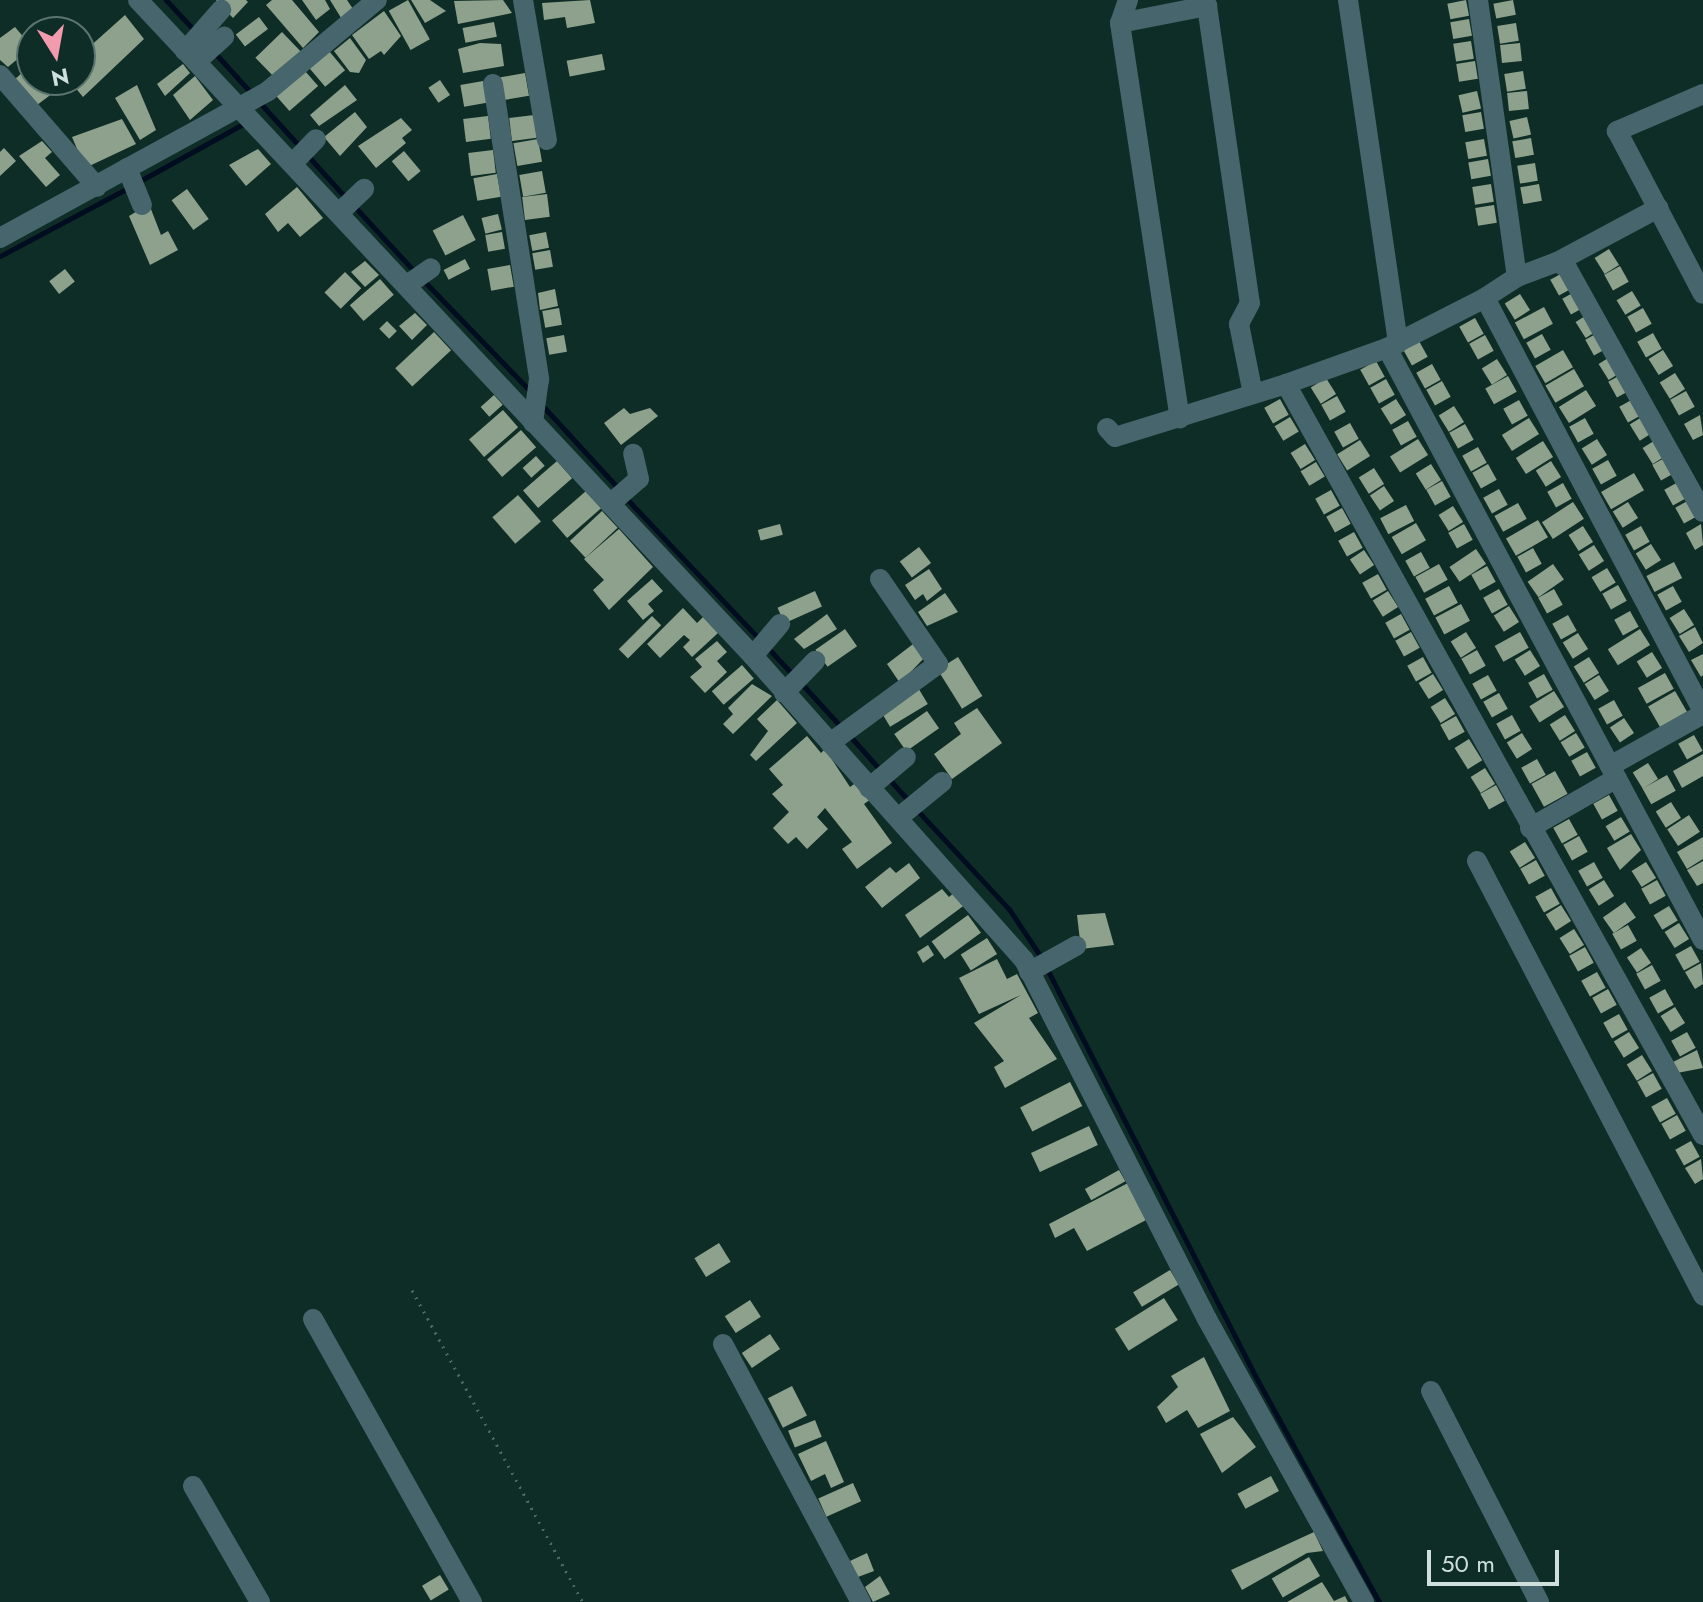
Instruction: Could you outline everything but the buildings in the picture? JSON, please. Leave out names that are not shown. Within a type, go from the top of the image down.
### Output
[{"type":"street","points":[[138,0],[204,46],[261,129],[305,150],[420,276],[533,422],[612,502],[767,642],[799,678],[840,735],[886,774],[902,815],[1033,970],[1207,1319],[1364,1602]]},
{"type":"street","points":[[0,238],[97,187],[134,185],[268,91],[377,0]]},
{"type":"street","points":[[523,0],[547,140]]},
{"type":"street","points":[[1128,0],[1120,23],[1180,418]]},
{"type":"street","points":[[1348,0],[1393,345],[1703,940]]},
{"type":"street","points":[[1478,0],[1517,277]]},
{"type":"street","points":[[1120,23],[1213,3],[1250,303],[1239,324],[1253,394]]},
{"type":"street","points":[[204,46],[221,10]]},
{"type":"street","points":[[0,75],[97,187]]},
{"type":"street","points":[[493,84],[539,379],[533,422]]},
{"type":"street","points":[[1700,102],[1617,131],[1703,294]]},
{"type":"street","points":[[1107,428],[1115,437],[1286,384],[1393,345],[1485,298],[1517,277],[1557,262],[1658,208]]},
{"type":"street","points":[[1557,262],[1581,291],[1703,512]]},
{"type":"street","points":[[1485,298],[1703,712],[1530,828]]},
{"type":"street","points":[[1286,384],[1703,1135]]},
{"type":"street","points":[[612,502],[635,483],[633,454]]},
{"type":"street","points":[[840,735],[938,662],[880,579]]},
{"type":"street","points":[[902,815],[942,782]]},
{"type":"street","points":[[1477,861],[1703,1296]]},
{"type":"street","points":[[1033,970],[1067,951]]},
{"type":"street","points":[[313,1319],[472,1602]]},
{"type":"street","points":[[723,1344],[861,1602]]},
{"type":"street","points":[[1431,1391],[1539,1602]]},
{"type":"street","points":[[193,1486],[260,1602]]},
{"type":"path","points":[[412,1290],[583,1602]]},
{"type":"waterway","points":[[166,0],[194,30]]},
{"type":"waterway","points":[[214,52],[253,95]]},
{"type":"waterway","points":[[260,103],[302,149]]},
{"type":"waterway","points":[[138,182],[245,123]]},
{"type":"waterway","points":[[308,156],[347,199]]},
{"type":"waterway","points":[[0,256],[130,187]]},
{"type":"waterway","points":[[354,206],[415,272]]},
{"type":"waterway","points":[[422,279],[532,393]]},
{"type":"waterway","points":[[541,404],[618,488]]},
{"type":"waterway","points":[[624,496],[760,640]]},
{"type":"waterway","points":[[767,647],[793,675]]},
{"type":"waterway","points":[[800,682],[842,728]]},
{"type":"waterway","points":[[849,735],[882,772]]},
{"type":"waterway","points":[[889,779],[909,801]]},
{"type":"waterway","points":[[916,809],[1009,909],[1043,960]]},
{"type":"waterway","points":[[1047,969],[1258,1381],[1379,1602]]}]
